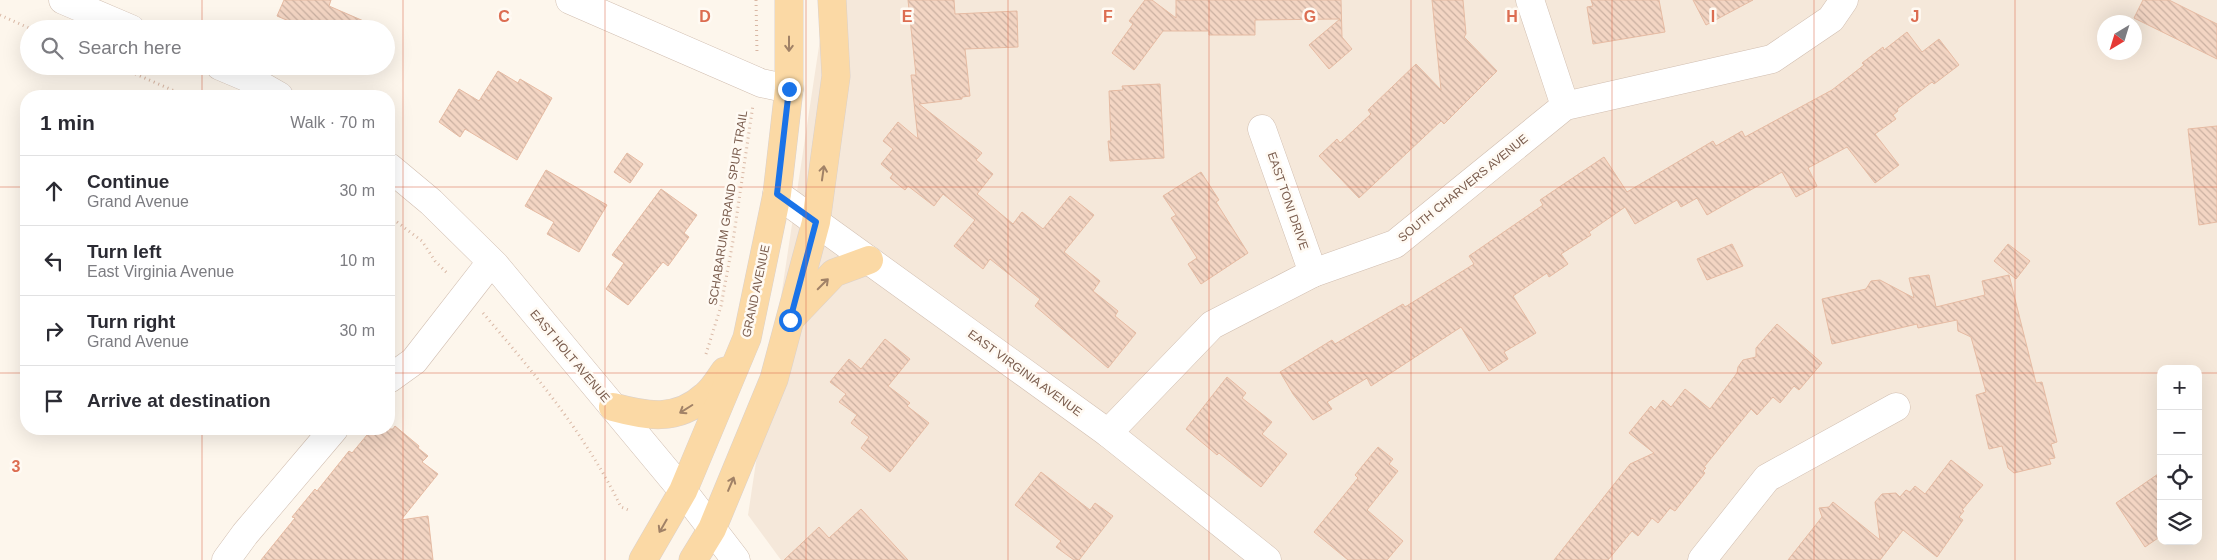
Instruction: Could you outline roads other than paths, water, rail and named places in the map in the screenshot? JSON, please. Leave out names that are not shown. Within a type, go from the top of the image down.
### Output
[{"type":"main road","name":"GRAND AVENUE","points":[[643,560],[683,491],[747,338],[777,194],[789,89],[789,0]]},
{"type":"main road","points":[[693,560],[712,529],[774,379],[816,222],[836,76],[832,0]]},
{"type":"main road","points":[[790,320],[834,273],[869,260]]},
{"type":"main road","points":[[613,407],[642,415],[677,414],[706,396],[742,348]]},
{"type":"street","points":[[62,0],[110,20]]},
{"type":"street","points":[[570,0],[756,81],[789,89]]},
{"type":"street","points":[[1530,0],[1565,106]]},
{"type":"street","name":"SOUTH CHARVERS AVENUE","points":[[1108,433],[1212,325],[1313,273],[1395,244],[1565,106],[1772,59],[1831,19],[1844,0]]},
{"type":"street","points":[[241,75],[269,90]]},
{"type":"street","name":"EAST TONI DRIVE","points":[[1262,129],[1313,273]]},
{"type":"street","name":"EAST HOLT AVENUE","points":[[395,172],[431,202],[492,262],[683,491],[736,560]]},
{"type":"street","name":"EAST VIRGINIA AVENUE","points":[[777,194],[1108,433],[1267,560]]},
{"type":"street","points":[[395,375],[414,361],[492,262]]},
{"type":"street","points":[[1702,560],[1767,478],[1896,407]]},
{"type":"street","points":[[226,560],[245,534],[329,435]]}]
